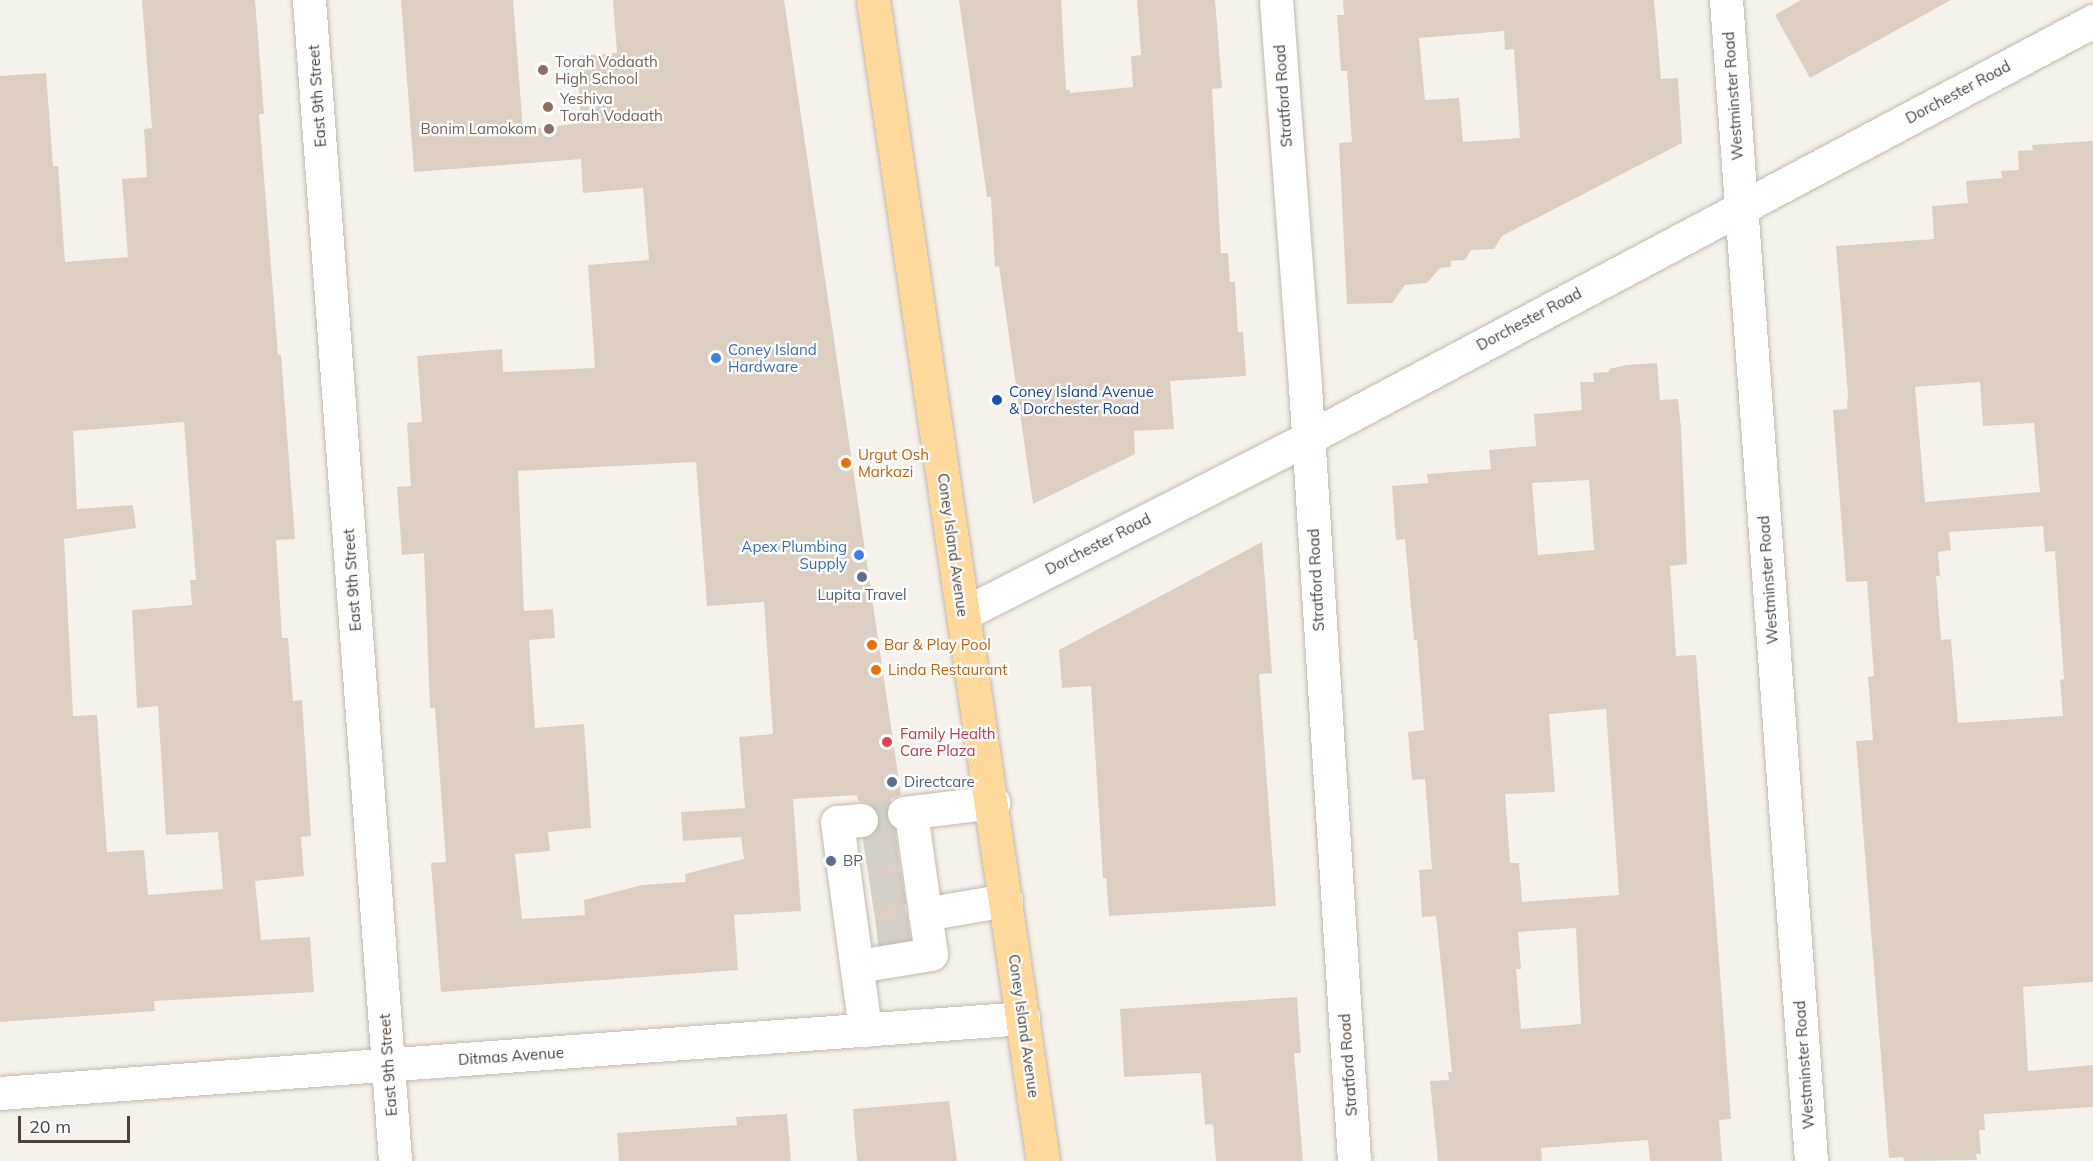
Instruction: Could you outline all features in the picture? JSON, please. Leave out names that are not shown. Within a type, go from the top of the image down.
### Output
[{"type":"main road","name":"Coney Island Avenue","points":[[873,0],[963,614],[993,802],[1043,1161]]},
{"type":"street","name":"East 9th Street","points":[[309,0],[395,1161]]},
{"type":"street","name":"Stratford Road","points":[[1276,0],[1308,438],[1354,1161]]},
{"type":"street","name":"Westminster Road","points":[[1726,0],[1811,1161]]},
{"type":"street","name":"Dorchester Road","points":[[963,614],[1308,438],[2093,21]]},
{"type":"street","points":[[863,946],[931,954],[921,909],[908,813],[993,802]]},
{"type":"street","points":[[861,820],[837,822],[854,855],[860,893],[865,1030]]},
{"type":"street","points":[[921,909],[1006,900]]},
{"type":"street","name":"Ditmas Avenue","points":[[0,1094],[1023,1018]]},
{"type":"building","points":[[142,0],[255,0],[264,114],[259,114],[295,539],[276,540],[282,638],[288,638],[293,701],[302,700],[311,836],[301,837],[304,876],[255,881],[261,940],[310,937],[314,992],[154,1001],[155,1011],[0,1022],[0,76],[46,73],[53,166],[58,166],[65,262],[128,257],[122,179],[147,177],[144,129],[152,128]],"holes":[[[184,422],[196,580],[190,580],[192,605],[132,610],[137,708],[158,706],[166,835],[218,832],[223,889],[148,895],[144,850],[107,852],[97,715],[73,716],[64,539],[136,528],[133,505],[77,509],[73,431]]]},
{"type":"building","points":[[401,0],[513,0],[523,130],[581,123],[577,56],[617,53],[613,0],[784,0],[901,795],[892,798],[887,805],[885,815],[894,828],[910,938],[879,944],[863,839],[872,835],[878,827],[880,818],[876,809],[868,803],[858,801],[857,795],[793,799],[801,911],[734,915],[738,970],[441,992],[431,863],[446,862],[435,708],[430,708],[424,553],[402,555],[397,487],[411,486],[407,423],[422,422],[417,356],[502,349],[503,372],[595,368],[588,265],[649,260],[643,188],[583,193],[581,159],[414,172]],"holes":[[[696,462],[707,606],[764,602],[773,734],[739,737],[745,808],[681,812],[683,841],[741,837],[744,859],[685,874],[686,882],[642,885],[584,900],[585,915],[522,919],[515,854],[550,851],[548,832],[591,828],[584,724],[535,728],[529,640],[555,638],[553,609],[524,611],[518,471]]]},
{"type":"building","points":[[959,0],[1061,0],[1066,90],[1070,90],[1070,93],[1133,87],[1131,56],[1141,55],[1137,0],[1215,0],[1222,88],[1212,89],[1221,253],[1228,253],[1230,282],[1235,282],[1238,332],[1243,332],[1246,376],[1170,381],[1174,429],[1134,431],[1135,454],[1033,504],[999,266],[995,267],[991,197],[987,197]]},
{"type":"building","points":[[1343,0],[1654,0],[1661,79],[1678,78],[1682,143],[1502,236],[1494,249],[1471,250],[1465,260],[1451,261],[1451,267],[1440,268],[1427,283],[1405,285],[1392,303],[1347,304],[1339,143],[1352,142],[1347,71],[1341,71],[1337,15],[1344,15]],"holes":[[[1504,31],[1505,50],[1514,49],[1520,138],[1463,142],[1459,98],[1425,100],[1419,38]]]},
{"type":"building","points":[[1801,0],[1951,0],[1810,78],[1775,15]]},
{"type":"building","points":[[2093,141],[2093,982],[2023,987],[2028,1071],[2093,1065],[2093,1107],[1984,1114],[1985,1130],[1979,1130],[1981,1154],[1976,1154],[1977,1160],[1904,1161],[1903,1157],[1889,1158],[1856,741],[1873,740],[1868,677],[1874,676],[1867,581],[1846,582],[1833,410],[1847,409],[1848,395],[1836,246],[1934,239],[1932,206],[1968,203],[1966,181],[2002,178],[2001,171],[2019,170],[2018,151],[2033,150],[2032,145]],"holes":[[[1980,382],[1983,426],[2034,423],[2040,492],[1925,502],[1915,387]],[[2043,526],[2045,552],[2055,551],[2064,679],[2060,680],[2063,716],[1958,723],[1951,639],[1941,640],[1936,576],[1940,576],[1938,552],[1951,550],[1949,532]]]},
{"type":"building","points":[[1657,363],[1660,400],[1678,399],[1687,564],[1670,566],[1676,656],[1696,655],[1731,1119],[1719,1120],[1722,1161],[1650,1161],[1648,1140],[1541,1148],[1542,1161],[1438,1161],[1430,1081],[1449,1080],[1448,1072],[1452,1072],[1436,916],[1422,917],[1419,870],[1432,869],[1425,779],[1412,780],[1408,732],[1424,730],[1417,640],[1414,640],[1405,539],[1396,540],[1392,486],[1428,483],[1427,474],[1491,469],[1489,450],[1536,446],[1534,414],[1582,410],[1580,382],[1594,382],[1593,373],[1609,372],[1609,369],[1626,365]],"holes":[[[1589,480],[1594,550],[1538,555],[1532,483]],[[1606,709],[1619,895],[1522,902],[1519,863],[1510,863],[1505,794],[1555,792],[1549,714]],[[1576,928],[1581,1024],[1521,1029],[1516,969],[1521,969],[1518,932]]]},
{"type":"building","points":[[1262,542],[1272,673],[1259,674],[1276,906],[1109,916],[1106,878],[1103,878],[1091,686],[1062,688],[1059,650]]},
{"type":"building","points":[[1297,997],[1301,1053],[1294,1053],[1303,1161],[1216,1161],[1213,1124],[1205,1125],[1201,1073],[1124,1077],[1120,1009]]},
{"type":"building","points":[[949,1101],[957,1161],[857,1161],[853,1109]]},
{"type":"building","points":[[787,1114],[791,1161],[619,1161],[617,1133],[737,1125],[736,1117]]},
{"type":"tunnel","points":[[861,820],[904,813]]},
{"type":"tunnel","points":[[865,853],[908,847]]},
{"type":"tunnel","points":[[871,892],[913,886]]},
{"type":"tunnel","points":[[877,935],[919,930]]},
{"type":"place","name":"Torah Vodaath High School","points":[[543,70]]},
{"type":"place","name":"Yeshiva Torah Vodaath","points":[[548,107]]},
{"type":"place","name":"Bonim Lamokom","points":[[549,129]]},
{"type":"place","name":"Coney Island Hardware","points":[[716,358]]},
{"type":"place","name":"Coney Island Avenue & Dorchester Road","points":[[997,400]]},
{"type":"place","name":"Urgut Osh Markazi","points":[[846,463]]},
{"type":"place","name":"Apex Plumbing Supply","points":[[859,555]]},
{"type":"place","name":"Lupita Travel","points":[[862,577]]},
{"type":"place","name":"Bar & Play Pool","points":[[872,645]]},
{"type":"place","name":"Linda Restaurant","points":[[876,670]]},
{"type":"place","name":"Family Health Care Plaza","points":[[887,742]]},
{"type":"place","name":"Directcare","points":[[892,782]]},
{"type":"place","name":"BP","points":[[831,861]]}]
